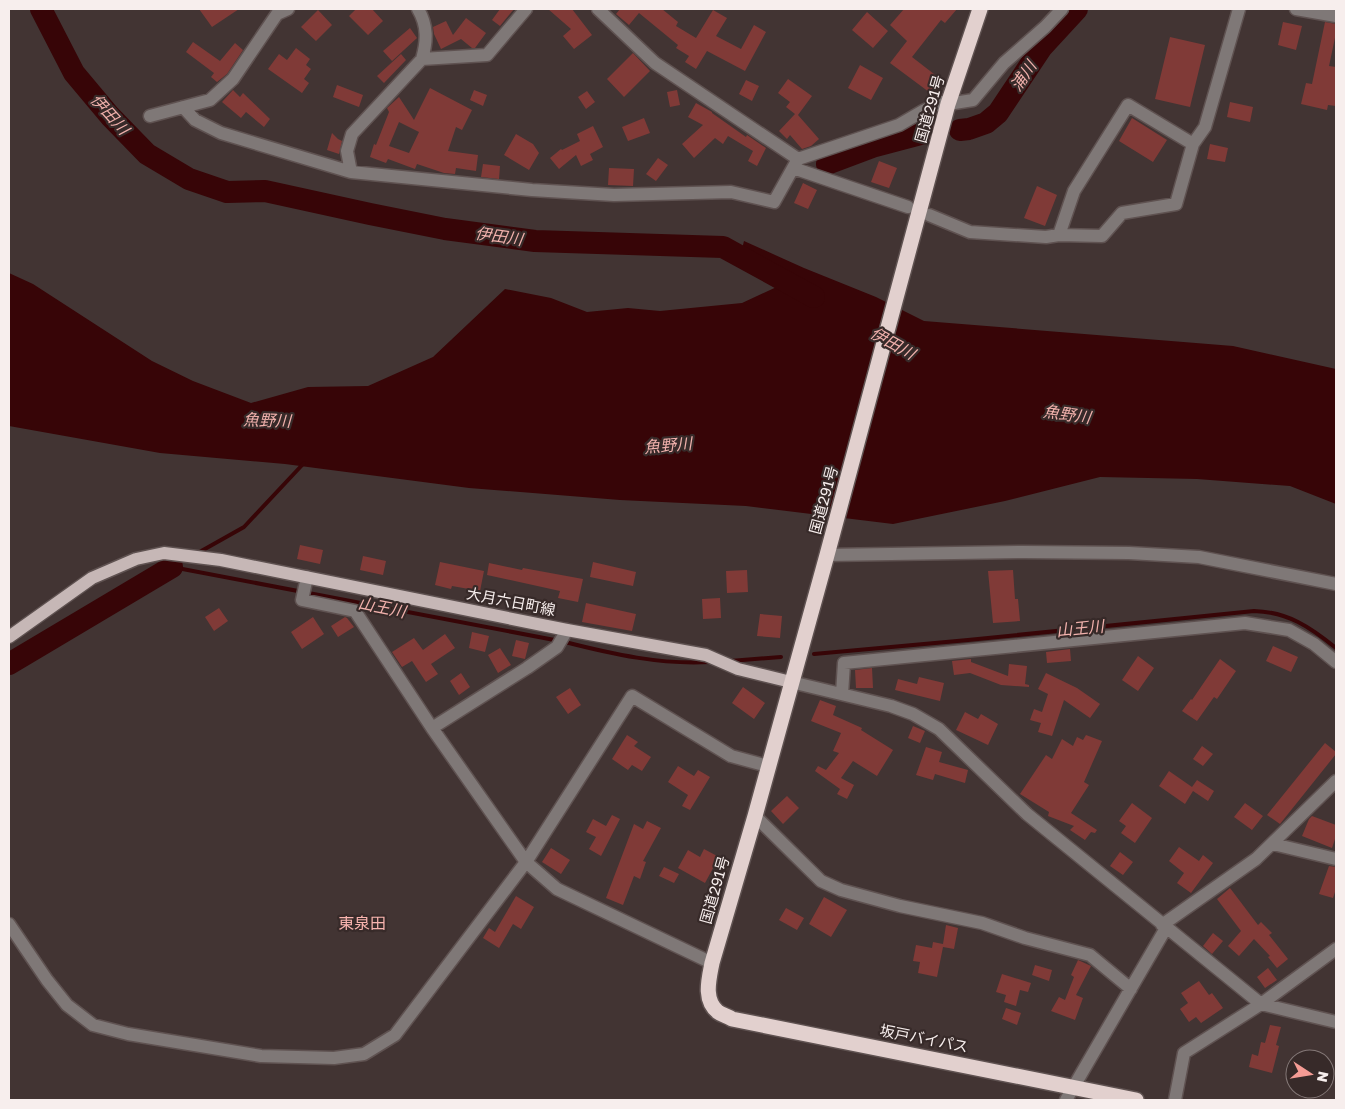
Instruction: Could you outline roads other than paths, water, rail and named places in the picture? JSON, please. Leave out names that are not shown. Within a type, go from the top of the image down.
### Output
[{"type":"highway","name":"国道291号","points":[[710,1002],[707,985],[712,963],[828,552],[948,104],[980,9]]},
{"type":"highway","name":"坂戸バイパス","points":[[710,1002],[717,1011],[732,1019],[1070,1094],[1136,1100]]},
{"type":"main road","name":"大月六日町線","points":[[9,637],[92,578],[136,559],[164,553],[222,560],[566,630],[706,655],[738,669],[792,682]]},
{"type":"street","points":[[150,116],[210,100],[233,79],[277,14],[288,9]]},
{"type":"street","points":[[351,172],[346,151],[352,134],[422,59],[426,41],[424,18],[418,9]]},
{"type":"street","points":[[422,59],[487,55],[526,9]]},
{"type":"street","points":[[598,9],[655,63],[796,163],[908,207]]},
{"type":"street","points":[[183,108],[195,120],[222,133],[351,172],[532,190],[614,195],[731,192],[774,202],[796,163],[899,125],[942,102],[948,104],[973,100],[1004,62],[1045,27],[1062,9]]},
{"type":"street","points":[[929,215],[970,232],[1046,237],[1059,235],[1102,236],[1122,213],[1176,204],[1192,144],[1205,126],[1239,9]]},
{"type":"street","points":[[1296,9],[1336,16]]},
{"type":"street","points":[[1059,235],[1074,191],[1128,105],[1192,144]]},
{"type":"street","points":[[828,552],[1129,553],[1198,557],[1336,584]]},
{"type":"street","points":[[307,577],[302,600],[355,611],[432,728],[526,862],[557,889],[712,963]]},
{"type":"street","points":[[842,694],[844,663],[1245,623],[1288,630],[1314,644],[1336,662]]},
{"type":"street","points":[[432,728],[557,647],[566,630]]},
{"type":"street","points":[[792,682],[891,706],[913,714],[939,729],[1027,814],[1261,1004],[1336,1022]]},
{"type":"street","points":[[9,924],[47,980],[67,1005],[93,1025],[128,1034],[261,1056],[334,1058],[364,1054],[395,1036],[526,862],[632,696],[731,756],[768,766]]},
{"type":"street","points":[[1070,1094],[1131,989],[1164,927],[1256,859],[1336,781]]},
{"type":"street","points":[[755,816],[821,881],[841,890],[900,906],[982,923],[1025,938],[1090,955],[1131,989]]},
{"type":"street","points":[[1273,844],[1336,859]]},
{"type":"street","points":[[1175,1100],[1184,1053],[1261,1004],[1336,949]]},
{"type":"water","name":"魚野川","points":[[744,241],[876,297],[924,321],[1233,346],[1336,369],[1336,504],[1290,486],[1197,479],[1100,477],[1005,501],[893,524],[746,506],[620,500],[469,488],[285,464],[160,453],[9,426],[9,273],[33,284],[152,361],[193,381],[251,403],[308,387],[368,386],[433,357],[505,289],[551,298],[587,312],[628,308],[660,311],[742,303],[796,278],[742,249]]},
{"type":"waterway","name":"伊田川","points":[[41,9],[74,73],[110,116],[147,154],[189,179],[227,192],[265,191],[445,229],[535,241],[723,247],[814,297]]},
{"type":"waterway","name":"浦川","points":[[960,130],[986,123],[998,113],[1042,47],[1077,9]]},
{"type":"waterway","name":"浦川","points":[[827,164],[875,146],[928,132]]},
{"type":"waterway","points":[[196,554],[244,527],[304,463]]},
{"type":"waterway","points":[[172,567],[185,559]]},
{"type":"waterway","name":"山王川","points":[[172,567],[565,642],[637,658],[673,662],[710,662]]},
{"type":"waterway","name":"山王川","points":[[9,664],[172,567]]},
{"type":"waterway","name":"山王川","points":[[814,654],[1254,611],[1278,614],[1298,622],[1308,627],[1336,648]]},
{"type":"waterway","name":"山王川","points":[[730,661],[781,657]]},
{"type":"district","name":"東泉田","points":[[362,923]]}]
